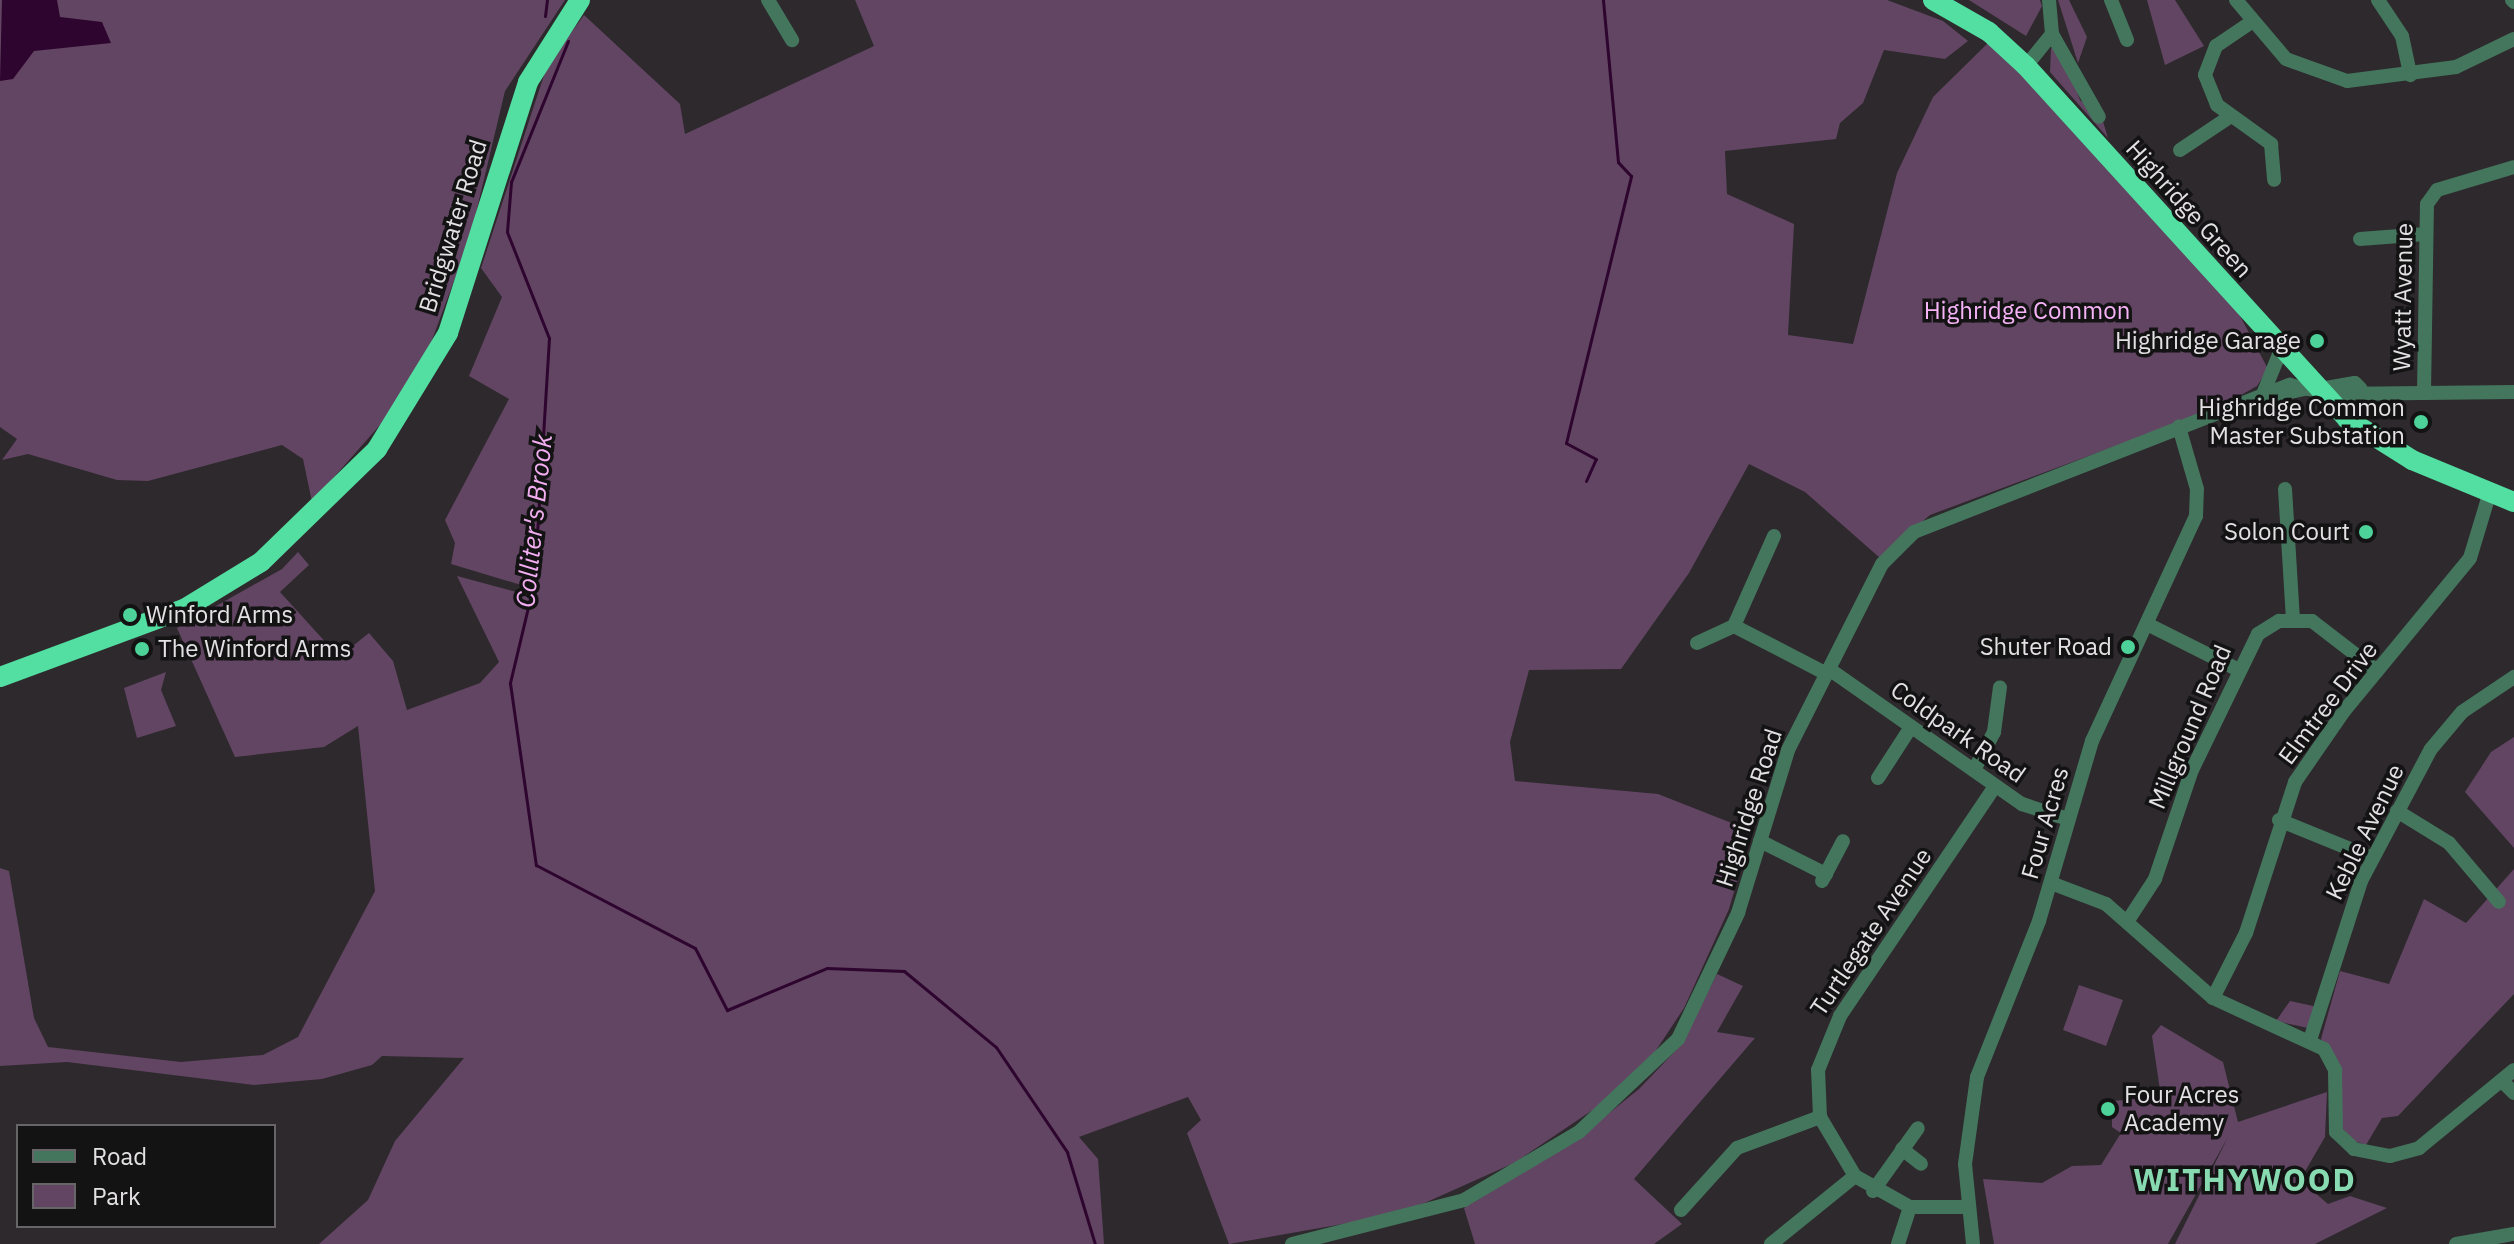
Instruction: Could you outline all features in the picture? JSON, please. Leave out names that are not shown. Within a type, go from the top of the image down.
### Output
[{"type":"highway","name":"Bridgwater Road","points":[[0,677],[184,609],[261,562],[377,449],[448,333],[528,82],[580,0]]},
{"type":"highway","name":"Highridge Green","points":[[1933,0],[1989,32],[2026,66],[2280,352],[2367,435],[2489,495],[2514,502]]},
{"type":"street","points":[[768,0],[792,40]]},
{"type":"street","points":[[2049,0],[2052,34],[2099,117]]},
{"type":"street","points":[[2111,0],[2127,40]]},
{"type":"street","points":[[2236,0],[2250,23],[2274,51],[2315,74],[2357,81],[2410,75],[2474,62],[2514,39]]},
{"type":"street","points":[[2378,0],[2402,36],[2410,75]]},
{"type":"street","points":[[2250,23],[2216,46],[2207,63],[2211,96],[2231,116],[2271,144],[2274,180]]},
{"type":"street","points":[[2026,66],[2052,34]]},
{"type":"street","points":[[2185,141],[2231,116]]},
{"type":"street","name":"Wyatt Avenue","points":[[2424,393],[2427,204],[2437,190],[2514,167]]},
{"type":"street","points":[[2360,239],[2426,234]]},
{"type":"street","points":[[2260,399],[2276,375],[2280,352]]},
{"type":"street","name":"Highridge Road","points":[[1292,1244],[1464,1200],[1579,1132],[1633,1088],[1689,1019],[1738,913],[1788,750],[1882,564],[1914,532],[2179,427],[2260,399],[2345,382],[2361,389],[2424,393],[2514,392]]},
{"type":"street","name":"Four Acres","points":[[1973,1244],[1966,1207],[1977,1077],[2051,883],[2092,741],[2196,516],[2197,489],[2179,427]]},
{"type":"street","points":[[2285,489],[2293,618],[2320,625],[2377,671]]},
{"type":"street","name":"Elmtree Drive","points":[[2213,998],[2246,933],[2279,820],[2313,752],[2470,558],[2489,495]]},
{"type":"street","points":[[1697,644],[1734,626],[1774,536]]},
{"type":"street","name":"Millground Road","points":[[2127,922],[2155,879],[2181,796],[2258,634],[2293,618]]},
{"type":"street","points":[[2147,624],[2239,670]]},
{"type":"street","name":"Coldpark Road","points":[[1734,626],[1828,672],[1995,786],[2068,819]]},
{"type":"street","name":"Keble Avenue","points":[[2310,1040],[2372,858],[2397,811],[2447,728],[2514,677]]},
{"type":"street","points":[[1974,770],[1994,732],[2000,687]]},
{"type":"street","points":[[1878,778],[1911,727]]},
{"type":"street","name":"Turtlegate Avenue","points":[[1966,1207],[1910,1207],[1873,1191],[1855,1176],[1820,1117],[1818,1070],[1829,1034],[1995,786]]},
{"type":"street","points":[[2397,811],[2449,843],[2499,902]]},
{"type":"street","points":[[2279,820],[2372,858]]},
{"type":"street","points":[[1760,841],[1824,878],[1843,841]]},
{"type":"street","points":[[2051,883],[2092,896],[2127,922],[2213,998],[2310,1040],[2333,1059],[2334,1125],[2343,1142],[2390,1156],[2419,1148],[2514,1070]]},
{"type":"street","points":[[2502,1081],[2514,1093]]},
{"type":"street","points":[[1681,1210],[1737,1148],[1820,1117]]},
{"type":"street","points":[[1873,1191],[1918,1128]]},
{"type":"street","points":[[1902,1149],[1921,1164]]},
{"type":"street","points":[[1771,1244],[1855,1176]]},
{"type":"street","points":[[1898,1244],[1910,1207]]},
{"type":"street","points":[[2456,1244],[2514,1234]]},
{"type":"green space","points":[[0,0],[565,0],[505,91],[470,238],[429,348],[402,400],[312,502],[303,459],[282,445],[148,481],[117,480],[28,454],[2,460],[17,439],[0,427]]},
{"type":"green space","name":"Highridge Common","points":[[855,0],[1887,0],[1943,21],[1968,41],[1945,59],[1884,50],[1863,103],[1840,123],[1836,139],[1725,151],[1727,194],[1794,224],[1788,335],[1853,344],[1897,173],[1933,97],[1990,41],[2238,312],[2268,369],[2257,386],[2218,408],[1930,515],[1880,558],[1805,492],[1749,464],[1689,573],[1621,669],[1529,670],[1510,742],[1515,781],[1658,794],[1752,831],[1729,909],[1684,1008],[1651,1058],[1609,1099],[1514,1163],[1400,1214],[1229,1244],[1187,1133],[1201,1120],[1188,1097],[1079,1137],[1098,1159],[1104,1244],[319,1244],[368,1200],[395,1141],[464,1058],[382,1056],[372,1065],[322,1079],[254,1085],[67,1062],[0,1066],[0,868],[9,871],[34,1018],[48,1047],[181,1062],[263,1055],[298,1037],[375,891],[358,726],[324,747],[235,757],[177,628],[282,569],[298,552],[309,565],[280,592],[339,657],[369,633],[393,661],[407,710],[480,683],[499,662],[457,576],[528,595],[531,588],[451,564],[455,543],[445,520],[509,399],[469,376],[502,297],[481,268],[547,66],[584,15],[680,104],[685,134],[874,46]]},
{"type":"green space","points":[[1969,0],[2040,0],[2042,6],[2026,36]]},
{"type":"green space","points":[[2058,0],[2069,0],[2087,37],[2078,63]]},
{"type":"green space","points":[[2147,0],[2175,0],[2204,46],[2165,65]]},
{"type":"green space","points":[[2051,48],[2063,54],[2080,100],[2102,118],[2108,138],[2050,72]]},
{"type":"green space","points":[[166,672],[161,690],[176,726],[137,738],[124,688]]},
{"type":"green space","points":[[2514,737],[2514,848],[2465,792],[2491,752]]},
{"type":"green space","points":[[2514,869],[2514,994],[2398,1116],[2382,1118],[2366,1145],[2354,1141],[2342,1128],[2342,1069],[2321,1039],[2340,971],[2389,984],[2424,899],[2466,923]]},
{"type":"green space","points":[[1717,974],[1743,986],[1717,1032],[1755,1038],[1634,1179],[1682,1224],[1654,1244],[1475,1244],[1464,1208],[1573,1142],[1639,1089],[1681,1045]]},
{"type":"green space","points":[[2079,985],[2123,1000],[2106,1046],[2063,1030]]},
{"type":"green space","points":[[2290,1001],[2318,1007],[2308,1028],[2276,1021]]},
{"type":"green space","points":[[2161,1025],[2223,1062],[2238,1122],[2327,1092],[2325,1137],[2300,1180],[2328,1204],[2350,1196],[2387,1208],[2315,1244],[2175,1244],[2228,1137],[2168,1244],[1994,1244],[1983,1179],[2042,1183],[2072,1166],[2101,1165],[2121,1133],[2112,1127],[2112,1101],[2161,1097],[2152,1036]]},
{"type":"shaded area","points":[[2,0],[57,0],[60,17],[102,22],[111,43],[34,51],[13,79],[0,81]]},
{"type":"waterway","name":"Colliter's Brook","points":[[545,16],[547,0]]},
{"type":"waterway","points":[[1586,481],[1596,459],[1566,443],[1631,176],[1618,162],[1603,0]]},
{"type":"waterway","name":"Colliter's Brook","points":[[568,41],[511,182],[507,232],[549,338],[534,582],[510,683],[536,865],[695,948],[727,1010],[827,968],[904,971],[996,1047],[1067,1152],[1095,1244]]},
{"type":"place","name":"Highridge Garage","points":[[2317,341]]},
{"type":"place","name":"Highridge Common Master Substation","points":[[2421,422]]},
{"type":"place","name":"Solon Court","points":[[2366,532]]},
{"type":"place","name":"Winford Arms","points":[[130,615]]},
{"type":"place","name":"Shuter Road","points":[[2128,647]]},
{"type":"place","name":"The Winford Arms","points":[[142,649]]},
{"type":"place","name":"Four Acres Academy","points":[[2108,1109]]},
{"type":"district","name":"WITHYWOOD","points":[[2245,1179]]}]
